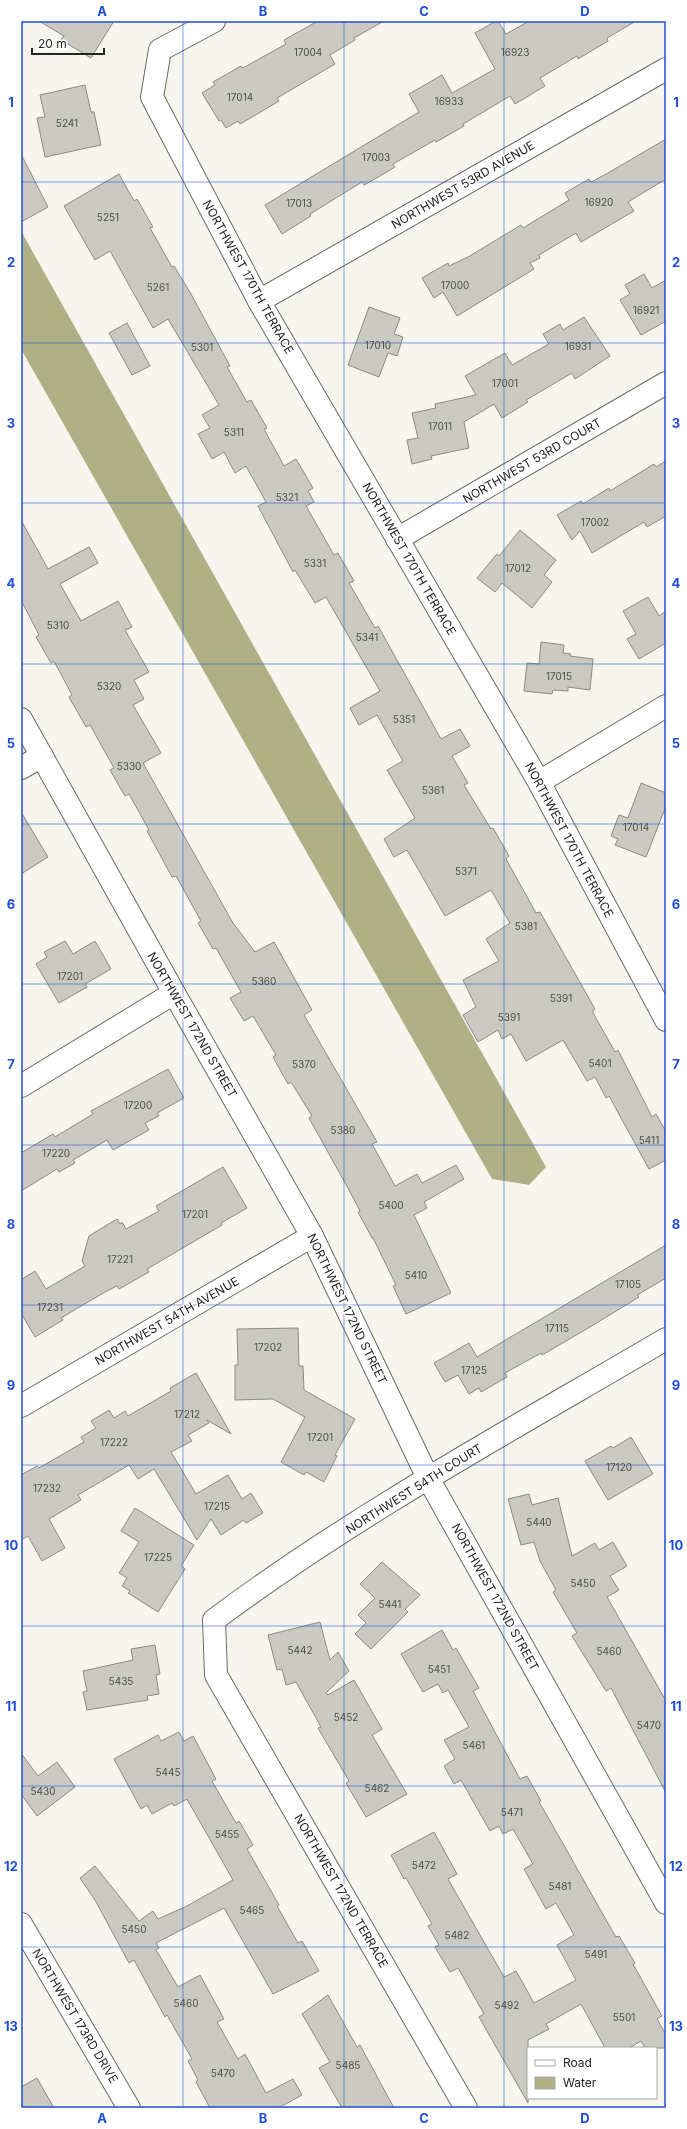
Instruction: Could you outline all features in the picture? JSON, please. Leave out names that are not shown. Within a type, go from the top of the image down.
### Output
[{"type":"street","name":"NORTHWEST 170TH TERRACE","points":[[214,21],[160,50],[152,97],[259,301],[539,782],[666,1018]]},
{"type":"street","name":"NORTHWEST 53RD AVENUE","points":[[259,301],[666,69]]},
{"type":"street","name":"NORTHWEST 53RD COURT","points":[[397,539],[666,383]]},
{"type":"street","points":[[539,782],[666,706]]},
{"type":"street","name":"NORTHWEST 172ND STREET","points":[[21,719],[174,994],[312,1236],[428,1478],[666,1903]]},
{"type":"street","points":[[21,768],[42,756]]},
{"type":"street","points":[[21,1086],[174,994]]},
{"type":"street","name":"NORTHWEST 54TH AVENUE","points":[[21,1406],[312,1236]]},
{"type":"street","name":"NORTHWEST 54TH COURT","points":[[216,1675],[214,1620],[264,1583],[428,1478],[666,1339]]},
{"type":"street","name":"NORTHWEST 172ND TERRACE","points":[[216,1675],[466,2108]]},
{"type":"street","name":"NORTHWEST 173RD DRIVE","points":[[21,1924],[129,2108]]},
{"type":"water","points":[[21,231],[546,1167],[529,1185],[492,1179],[21,349]]},
{"type":"building","points":[[39,21],[114,21],[91,58],[61,40],[64,36]]},
{"type":"building","points":[[318,21],[384,21],[354,38],[355,40],[330,55],[335,64],[277,98],[279,101],[259,113],[240,124],[238,121],[226,128],[221,120],[219,121],[202,93],[215,85],[213,82],[241,66],[243,68],[286,44],[284,40]]},
{"type":"building","points":[[498,21],[506,34],[529,21],[636,21],[607,38],[608,41],[578,59],[577,56],[540,78],[545,86],[515,104],[510,96],[463,124],[464,126],[436,142],[435,140],[393,164],[395,167],[380,176],[364,185],[362,182],[310,214],[311,216],[282,234],[265,205],[419,112],[409,94],[442,75],[452,93],[495,69],[475,33]]},
{"type":"building","points":[[85,85],[91,112],[94,112],[101,145],[45,157],[37,118],[45,117],[40,95]]},
{"type":"building","points":[[666,139],[666,179],[628,202],[634,211],[581,242],[576,233],[539,255],[540,258],[530,263],[534,269],[457,316],[443,292],[434,298],[422,278],[448,263],[449,266],[468,257],[521,225],[523,228],[569,200],[565,193],[589,179],[591,182],[608,173]]},
{"type":"building","points":[[21,154],[48,207],[21,222]]},
{"type":"building","points":[[119,174],[134,201],[137,199],[153,227],[150,228],[172,267],[174,266],[191,294],[230,366],[227,367],[247,402],[251,400],[267,428],[264,429],[284,466],[296,459],[313,488],[308,491],[314,502],[306,506],[334,555],[338,553],[354,581],[349,583],[375,628],[378,626],[441,739],[460,729],[470,746],[452,756],[468,783],[464,785],[491,829],[493,828],[509,856],[506,859],[536,913],[540,912],[569,963],[595,1009],[592,1011],[615,1052],[618,1050],[652,1117],[656,1114],[666,1132],[666,1160],[649,1169],[609,1096],[606,1098],[595,1077],[587,1081],[563,1040],[526,1061],[511,1034],[502,1039],[498,1030],[478,1042],[463,1015],[476,1007],[463,980],[499,961],[486,939],[510,923],[491,890],[445,916],[407,850],[394,857],[384,839],[415,818],[387,770],[403,761],[377,715],[359,725],[350,708],[380,691],[326,597],[315,603],[295,570],[293,572],[258,506],[266,502],[246,466],[235,473],[224,452],[212,459],[198,434],[210,428],[202,415],[219,405],[168,319],[153,328],[110,251],[95,260],[64,206]]},
{"type":"building","points":[[644,274],[652,288],[666,280],[666,321],[641,335],[620,300],[630,294],[625,285]]},
{"type":"building","points":[[369,307],[400,318],[394,334],[403,337],[397,356],[388,353],[379,377],[348,365]]},
{"type":"building","points":[[584,317],[610,356],[575,379],[572,373],[526,400],[528,402],[502,418],[494,404],[464,422],[469,448],[431,456],[432,459],[412,464],[407,440],[418,438],[412,413],[436,408],[435,404],[476,395],[465,376],[505,353],[512,365],[549,344],[543,334],[560,324],[563,330]]},
{"type":"building","points":[[127,323],[150,366],[132,375],[109,333]]},
{"type":"building","points":[[666,461],[666,516],[647,527],[644,522],[592,553],[580,531],[572,540],[557,515],[581,501],[583,504],[609,488],[610,491],[654,464],[656,467]]},
{"type":"building","points":[[21,520],[48,569],[89,547],[98,563],[60,584],[81,621],[118,601],[132,627],[125,630],[149,672],[134,680],[144,699],[133,705],[161,753],[143,763],[233,923],[255,952],[274,942],[312,1010],[304,1015],[377,1142],[372,1144],[395,1186],[417,1174],[422,1183],[456,1165],[464,1179],[424,1202],[427,1208],[414,1215],[451,1293],[406,1314],[393,1286],[396,1285],[373,1238],[358,1212],[360,1211],[309,1118],[312,1116],[291,1082],[288,1084],[273,1057],[276,1055],[253,1016],[244,1021],[230,998],[241,992],[216,948],[213,949],[198,923],[201,921],[176,876],[172,877],[129,794],[125,796],[110,770],[114,768],[90,725],[86,727],[69,697],[72,695],[54,661],[51,663],[36,637],[39,635],[21,600]]},
{"type":"building","points":[[520,530],[556,560],[544,575],[552,582],[532,608],[502,583],[495,592],[477,578],[497,554],[499,556]]},
{"type":"building","points":[[648,597],[659,616],[666,611],[666,643],[639,659],[627,639],[636,634],[623,611]]},
{"type":"building","points":[[541,642],[564,645],[563,653],[571,654],[570,656],[593,659],[590,690],[568,687],[568,691],[553,690],[552,694],[524,691],[527,663],[539,664]]},
{"type":"building","points":[[641,783],[666,793],[666,806],[646,857],[615,845],[618,839],[611,836],[619,815],[628,818]]},
{"type":"building","points":[[21,812],[48,857],[21,874]]},
{"type":"building","points":[[65,941],[73,954],[95,941],[111,969],[85,984],[87,987],[59,1003],[36,964],[47,957],[44,952]]},
{"type":"building","points":[[168,1069],[184,1098],[157,1113],[159,1116],[145,1123],[149,1130],[113,1150],[107,1140],[73,1160],[75,1163],[59,1172],[57,1169],[21,1191],[21,1153],[53,1134],[55,1137],[93,1114],[91,1111]]},
{"type":"building","points":[[223,1167],[247,1208],[221,1223],[222,1225],[147,1269],[149,1272],[119,1289],[117,1286],[105,1292],[61,1318],[63,1320],[35,1337],[21,1313],[21,1280],[35,1271],[46,1289],[85,1266],[82,1261],[89,1236],[117,1219],[120,1224],[122,1222],[126,1229],[159,1211],[156,1206]]},
{"type":"building","points":[[666,1245],[666,1278],[637,1295],[639,1297],[590,1327],[542,1355],[541,1353],[505,1373],[507,1377],[481,1392],[479,1388],[469,1394],[458,1375],[445,1382],[434,1363],[469,1343],[477,1357]]},
{"type":"building","points":[[298,1328],[299,1366],[303,1366],[304,1390],[355,1419],[335,1455],[337,1456],[324,1482],[306,1472],[304,1475],[281,1462],[305,1417],[273,1399],[235,1400],[235,1365],[238,1365],[237,1329]]},
{"type":"building","points":[[196,1373],[231,1434],[207,1420],[209,1423],[188,1435],[192,1441],[171,1452],[196,1494],[228,1475],[242,1499],[251,1493],[263,1513],[246,1523],[244,1520],[221,1535],[211,1519],[197,1540],[154,1469],[138,1479],[129,1465],[78,1495],[81,1500],[49,1519],[65,1548],[42,1561],[28,1536],[21,1540],[21,1475],[37,1466],[39,1468],[84,1442],[81,1437],[96,1428],[91,1421],[109,1410],[114,1418],[125,1411],[128,1416],[171,1391],[170,1388]]},
{"type":"building","points":[[631,1437],[653,1474],[608,1500],[585,1461],[611,1446],[613,1448]]},
{"type":"building","points":[[529,1494],[532,1505],[558,1498],[572,1556],[595,1543],[599,1550],[613,1542],[627,1566],[610,1576],[619,1590],[607,1597],[666,1701],[666,1793],[611,1688],[606,1691],[572,1636],[577,1633],[553,1592],[556,1590],[540,1561],[534,1542],[521,1545],[508,1499]]},
{"type":"building","points":[[135,1508],[194,1545],[181,1566],[185,1569],[158,1612],[128,1593],[130,1591],[122,1586],[127,1578],[119,1573],[139,1542],[121,1531]]},
{"type":"building","points":[[382,1562],[420,1595],[405,1609],[408,1612],[371,1649],[355,1634],[366,1623],[358,1615],[375,1598],[360,1584]]},
{"type":"building","points":[[320,1622],[330,1660],[338,1652],[349,1671],[326,1693],[328,1695],[354,1680],[382,1729],[372,1735],[407,1794],[366,1817],[346,1783],[349,1781],[318,1728],[321,1727],[296,1682],[286,1685],[282,1669],[277,1670],[268,1635]]},
{"type":"building","points":[[442,1630],[453,1650],[456,1648],[479,1688],[473,1691],[520,1779],[527,1776],[541,1801],[539,1802],[605,1918],[616,1937],[619,1936],[635,1963],[633,1964],[662,2016],[657,2019],[666,2035],[666,2048],[644,2047],[641,2041],[631,2047],[604,2047],[581,2004],[546,2024],[549,2029],[528,2040],[528,2103],[479,2017],[484,2014],[458,1968],[450,1972],[435,1947],[439,1945],[428,1926],[432,1924],[391,1855],[434,1832],[457,1874],[448,1879],[504,1977],[516,1971],[534,2003],[576,1980],[557,1945],[574,1935],[556,1903],[546,1909],[524,1869],[533,1864],[513,1829],[503,1834],[499,1826],[490,1831],[461,1780],[454,1784],[444,1766],[455,1759],[444,1740],[469,1727],[448,1690],[443,1693],[438,1684],[423,1692],[401,1654]]},
{"type":"building","points":[[155,1645],[160,1674],[156,1675],[159,1694],[147,1696],[148,1700],[87,1710],[83,1692],[87,1691],[83,1671],[133,1660],[131,1649]]},
{"type":"building","points":[[179,1732],[184,1741],[193,1736],[216,1779],[212,1781],[236,1823],[239,1821],[253,1845],[247,1849],[279,1905],[277,1906],[298,1943],[302,1941],[319,1971],[273,1994],[224,1908],[156,1943],[159,1948],[156,1950],[178,1987],[200,1975],[224,2019],[217,2022],[238,2059],[245,2054],[266,2093],[293,2079],[302,2095],[278,2108],[210,2108],[196,2082],[198,2080],[188,2061],[192,2059],[167,2015],[165,2017],[134,1960],[129,1963],[95,1900],[80,1878],[95,1866],[139,1921],[153,1911],[158,1919],[187,1906],[233,1880],[187,1799],[174,1806],[172,1803],[152,1814],[147,1805],[141,1809],[114,1759],[158,1735],[161,1741]]},
{"type":"building","points":[[21,1753],[38,1776],[57,1762],[75,1787],[37,1816],[21,1794]]},
{"type":"building","points":[[328,1995],[357,2047],[360,2045],[394,2108],[342,2108],[319,2068],[330,2062],[302,2014]]},
{"type":"building","points":[[37,2078],[54,2108],[21,2108],[21,2087]]}]
